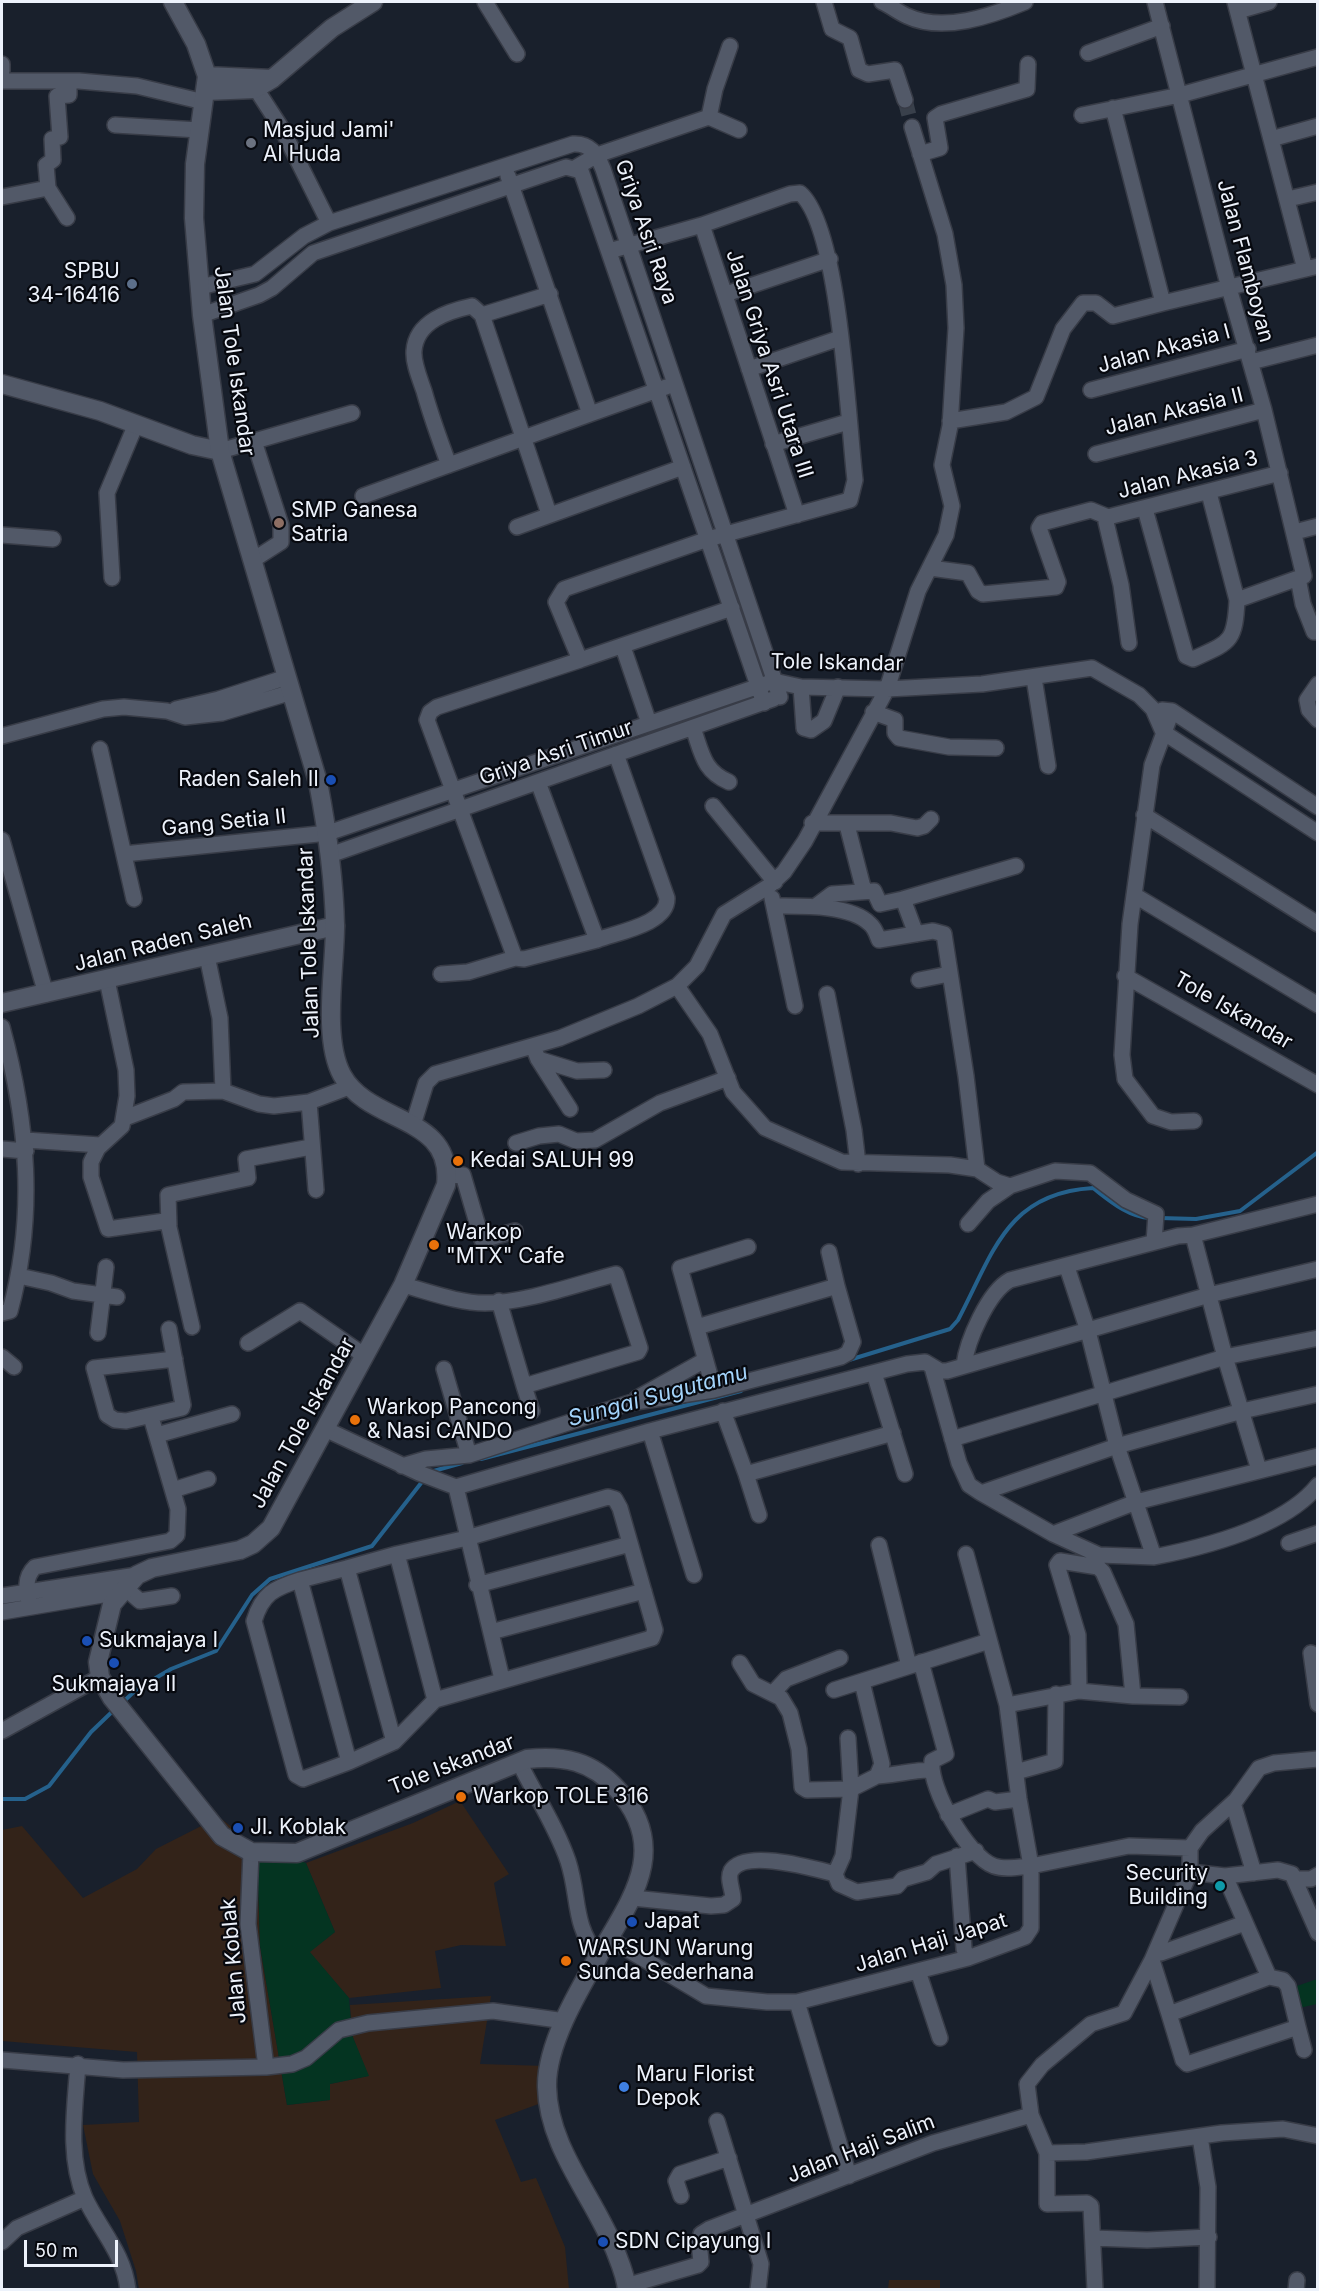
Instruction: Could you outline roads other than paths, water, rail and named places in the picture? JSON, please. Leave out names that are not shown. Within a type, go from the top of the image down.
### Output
[{"type":"main road","name":"Jalan Tole Iskandar","points":[[128,1585],[152,1568],[240,1550],[253,1544],[271,1528],[403,1285],[446,1185],[447,1176],[441,1148],[430,1135],[367,1102],[350,1087],[335,1058],[332,1030],[335,926],[328,833],[318,782],[220,451],[202,315],[194,187],[199,130],[206,90],[196,44],[173,2]]},
{"type":"main road","points":[[206,90],[247,91],[272,79],[332,28],[374,2]]},
{"type":"main road","points":[[2,384],[136,424],[192,446],[220,451]]},
{"type":"main road","name":"Jalan Raden Saleh","points":[[2,1003],[335,926]]},
{"type":"main road","points":[[100,1677],[98,1662],[112,1604],[128,1585]]},
{"type":"main road","name":"Tole Iskandar","points":[[100,1677],[134,1728],[222,1836],[251,1852],[297,1853],[519,1762],[542,1757],[576,1760],[606,1776],[621,1792],[640,1827],[644,1866],[633,1898],[598,1956],[565,2021],[550,2061],[547,2088],[551,2112],[571,2165],[604,2224],[627,2288]]},
{"type":"street","points":[[485,2],[517,54]]},
{"type":"street","points":[[824,2],[832,29],[850,38],[859,70],[868,74],[895,70],[905,100]]},
{"type":"street","points":[[882,2],[908,17],[956,23],[1025,2]]},
{"type":"street","name":"Jalan Flamboyan","points":[[1155,2],[1295,532],[1304,573],[1298,578]]},
{"type":"street","points":[[950,421],[1006,412],[1036,397],[1064,329],[1083,303],[1096,303],[1113,316],[1311,267],[1288,199],[1236,6],[1269,2]]},
{"type":"street","points":[[1088,53],[1162,26]]},
{"type":"street","points":[[709,117],[715,89],[730,46]]},
{"type":"street","points":[[1082,115],[1180,95],[1317,57]]},
{"type":"street","points":[[2,64],[2,71]]},
{"type":"street","points":[[920,154],[940,148],[935,118],[941,114],[1027,89],[1028,64]]},
{"type":"street","points":[[2,81],[69,82],[206,90]]},
{"type":"street","points":[[67,218],[48,188],[46,165],[53,160],[52,140],[60,137],[57,96],[69,94],[69,82]]},
{"type":"street","points":[[260,95],[282,129],[329,223]]},
{"type":"street","points":[[1113,108],[1163,303]]},
{"type":"street","points":[[202,315],[259,296],[272,288],[313,253],[511,184],[566,167],[575,168],[597,155],[709,117],[739,130]]},
{"type":"street","points":[[115,125],[199,130]]},
{"type":"street","points":[[1271,139],[1317,126]]},
{"type":"street","points":[[413,1125],[426,1083],[435,1074],[536,1053],[677,986],[697,966],[724,914],[772,884],[805,841],[812,823],[886,689],[918,591],[946,535],[952,506],[942,465],[950,421],[956,328],[954,285],[945,234],[912,127]]},
{"type":"street","name":"Griya Asri Raya","points":[[201,287],[255,274],[304,236],[329,223],[573,144],[587,146],[597,155],[780,697]]},
{"type":"street","points":[[505,167],[590,414]]},
{"type":"street","name":"Griya Asri Raya","points":[[575,168],[583,175],[764,703]]},
{"type":"street","points":[[2,197],[48,188]]},
{"type":"street","points":[[1288,199],[1317,192]]},
{"type":"street","points":[[580,660],[556,602],[559,593],[564,589],[724,534],[850,500],[854,491],[840,338],[830,259],[808,203],[800,193],[702,225],[609,251]]},
{"type":"street","name":"Jalan Griya Asri Utara III","points":[[702,225],[797,515]]},
{"type":"street","points":[[304,236],[313,253]]},
{"type":"street","points":[[726,294],[830,259]]},
{"type":"street","points":[[482,315],[550,294]]},
{"type":"street","points":[[449,465],[431,417],[414,351],[423,331],[440,315],[472,306],[482,315],[549,514]]},
{"type":"street","points":[[749,369],[840,338]]},
{"type":"street","name":"Jalan Akasia I","points":[[1091,390],[1249,356],[1317,345]]},
{"type":"street","points":[[363,496],[674,384]]},
{"type":"street","name":"Jalan Akasia II","points":[[1096,454],[1264,410]]},
{"type":"street","points":[[220,451],[352,413]]},
{"type":"street","points":[[773,444],[848,422]]},
{"type":"street","points":[[112,578],[107,494],[136,424]]},
{"type":"street","points":[[253,560],[281,542],[281,525],[254,441]]},
{"type":"street","points":[[517,527],[683,467]]},
{"type":"street","name":"Jalan Akasia 3","points":[[1108,518],[1280,473]]},
{"type":"street","points":[[1145,509],[1186,656],[1192,659],[1222,646],[1236,628],[1237,600],[1209,493]]},
{"type":"street","points":[[930,568],[968,573],[978,591],[983,594],[1056,587],[1058,582],[1040,528],[1042,523],[1091,510],[1108,518],[1129,643]]},
{"type":"street","points":[[1295,532],[1317,526]]},
{"type":"street","points":[[2,535],[53,539]]},
{"type":"street","points":[[1237,600],[1298,578],[1303,604],[1314,632]]},
{"type":"street","points":[[515,958],[427,720],[430,712],[437,707],[623,647],[732,608]]},
{"type":"street","points":[[623,647],[649,723]]},
{"type":"street","name":"Tole Iskandar","points":[[328,833],[774,681],[796,686],[886,689],[982,684],[1092,668],[1128,687],[1153,709],[1163,732]]},
{"type":"street","points":[[1034,678],[1048,766]]},
{"type":"street","points":[[5,729],[103,709],[124,707],[168,711],[289,684]]},
{"type":"street","points":[[1317,684],[1307,700],[1309,710],[1317,720]]},
{"type":"street","points":[[796,686],[801,721],[804,728],[811,730],[824,721],[838,687]]},
{"type":"street","name":"Griya Asri Timur","points":[[330,855],[764,703],[780,697],[796,686]]},
{"type":"street","points":[[1153,709],[1172,711],[1317,807]]},
{"type":"street","points":[[1172,711],[1152,765],[1144,816],[1125,976],[1122,1055],[1125,1079],[1153,1116],[1171,1122],[1194,1121]]},
{"type":"street","points":[[873,712],[895,720],[895,733],[899,738],[949,747],[996,748]]},
{"type":"street","points":[[693,728],[708,768],[715,776],[729,782]]},
{"type":"street","points":[[1163,732],[1317,833]]},
{"type":"street","points":[[100,749],[134,900]]},
{"type":"street","points":[[441,974],[468,972],[515,958],[524,959],[597,940],[659,917],[668,907],[667,898],[616,754]]},
{"type":"street","points":[[538,782],[597,940]]},
{"type":"street","points":[[1290,815],[1300,796]]},
{"type":"street","points":[[713,806],[772,884],[774,906],[795,1006]]},
{"type":"street","points":[[1144,816],[1317,924]]},
{"type":"street","points":[[812,823],[847,825],[891,823],[917,828],[924,826],[931,819]]},
{"type":"street","points":[[847,825],[864,891]]},
{"type":"street","name":"Gang Setia II","points":[[124,854],[328,833]]},
{"type":"street","points":[[2,840],[46,994]]},
{"type":"street","points":[[816,906],[832,894],[864,891],[875,892],[880,904],[1016,866]]},
{"type":"street","points":[[1134,895],[1317,1005]]},
{"type":"street","points":[[903,899],[916,934]]},
{"type":"street","points":[[774,906],[816,906],[866,920],[873,926],[879,940],[933,931],[944,934],[966,1076],[977,1169]]},
{"type":"street","points":[[207,956],[220,1018],[223,1092]]},
{"type":"street","points":[[919,980],[949,974]]},
{"type":"street","name":"Tole Iskandar","points":[[1125,976],[1317,1085]]},
{"type":"street","points":[[107,980],[126,1070],[125,1118],[122,1126],[100,1145],[91,1162],[91,1177],[105,1226],[111,1229],[165,1221],[169,1225]]},
{"type":"street","points":[[677,986],[710,1034],[733,1092],[765,1128],[842,1162],[950,1165],[977,1169],[997,1182],[1010,1186]]},
{"type":"street","points":[[827,994],[854,1130],[858,1164]]},
{"type":"street","points":[[2,1027],[14,1071],[26,1145],[27,1181],[23,1256],[19,1276],[2,1326]]},
{"type":"street","points":[[536,1053],[577,1071],[604,1070]]},
{"type":"street","points":[[536,1053],[570,1109]]},
{"type":"street","points":[[516,1143],[545,1135],[559,1134],[576,1141],[595,1140],[660,1103],[728,1078]]},
{"type":"street","points":[[125,1118],[167,1102],[183,1092],[223,1092],[259,1104],[274,1106],[309,1102],[350,1087]]},
{"type":"street","points":[[309,1102],[316,1190]]},
{"type":"street","points":[[2,1149],[26,1145],[100,1145]]},
{"type":"street","points":[[192,1327],[169,1225],[168,1195],[248,1178],[246,1159],[312,1148]]},
{"type":"street","points":[[968,1224],[988,1202],[1010,1186],[1055,1171],[1090,1173],[1126,1200],[1157,1215],[1154,1239]]},
{"type":"street","points":[[447,1176],[463,1175],[482,1240],[515,1231]]},
{"type":"street","points":[[964,1365],[969,1343],[999,1286],[1010,1280],[1068,1267],[1154,1239],[1193,1234],[1317,1204]]},
{"type":"street","points":[[1193,1234],[1225,1357],[1259,1470]]},
{"type":"street","points":[[714,1390],[680,1268],[748,1247]]},
{"type":"street","points":[[402,1466],[426,1458],[468,1455],[629,1403],[714,1390],[848,1353],[853,1342],[829,1252]]},
{"type":"street","points":[[98,1333],[110,1297],[106,1267]]},
{"type":"street","points":[[1068,1267],[1105,1393],[1117,1446],[1154,1557]]},
{"type":"street","points":[[325,1429],[402,1466],[453,1486],[723,1411],[908,1364],[925,1362],[932,1367],[947,1371],[1209,1295],[1317,1269]]},
{"type":"street","points":[[403,1285],[462,1300],[486,1303],[544,1293],[616,1274],[640,1348],[635,1354],[524,1386]]},
{"type":"street","points":[[19,1276],[51,1283],[73,1291],[110,1297]]},
{"type":"street","points":[[697,1327],[837,1286]]},
{"type":"street","points":[[499,1301],[532,1412]]},
{"type":"street","points":[[248,1343],[300,1311],[365,1356]]},
{"type":"street","points":[[170,1329],[183,1405],[180,1410],[126,1421],[115,1420],[107,1414],[93,1360],[175,1359]]},
{"type":"street","points":[[952,1439],[1225,1357],[1317,1338]]},
{"type":"street","points":[[2,1357],[14,1367]]},
{"type":"street","points":[[629,1403],[705,1360]]},
{"type":"street","points":[[932,1367],[952,1439],[969,1485],[1053,1534],[1098,1555],[1154,1557],[1177,1552],[1272,1521],[1293,1510],[1317,1485]]},
{"type":"street","points":[[444,1369],[468,1455]]},
{"type":"street","points":[[874,1373],[905,1474]]},
{"type":"street","points":[[981,1493],[1117,1446],[1242,1411],[1317,1394]]},
{"type":"street","points":[[723,1411],[759,1515]]},
{"type":"street","points":[[157,1435],[232,1414]]},
{"type":"street","points":[[29,1600],[28,1577],[35,1568],[100,1553],[170,1541],[177,1535],[178,1509],[151,1417]]},
{"type":"street","points":[[650,1431],[694,1575]]},
{"type":"street","points":[[746,1474],[894,1433]]},
{"type":"street","points":[[1053,1534],[1136,1502],[1317,1456]]},
{"type":"street","points":[[173,1490],[208,1479]]},
{"type":"street","points":[[453,1486],[502,1679]]},
{"type":"street","points":[[608,1497],[615,1499],[620,1508],[655,1630],[652,1638],[435,1700],[394,1742],[303,1779],[297,1777],[254,1622],[259,1606],[275,1588],[397,1554],[467,1539],[608,1497]]},
{"type":"street","points":[[1289,1543],[1317,1533]]},
{"type":"street","points":[[477,1584],[630,1544]]},
{"type":"street","points":[[879,1545],[915,1664],[946,1754],[932,1761],[931,1771],[948,1815],[976,1851],[996,1867],[1031,1866],[1129,1846],[1190,1848]]},
{"type":"street","points":[[100,1553],[105,1579]]},
{"type":"street","points":[[397,1554],[435,1700]]},
{"type":"street","points":[[966,1554],[1007,1705],[1018,1799],[1031,1866]]},
{"type":"street","points":[[1079,1691],[1078,1635],[1057,1565],[1060,1561],[1098,1567],[1106,1578],[1126,1624],[1133,1696]]},
{"type":"street","points":[[347,1568],[394,1742]]},
{"type":"street","points":[[2,1612],[29,1600],[105,1579],[128,1585],[141,1601],[172,1596]]},
{"type":"street","points":[[300,1580],[349,1762]]},
{"type":"street","points":[[2,1596],[29,1600],[128,1585]]},
{"type":"street","points":[[491,1632],[644,1591]]},
{"type":"street","points":[[834,1690],[989,1641]]},
{"type":"street","points":[[1311,1653],[1317,1704]]},
{"type":"street","points":[[773,1693],[786,1679],[840,1658]]},
{"type":"street","points":[[740,1664],[753,1684],[781,1698],[790,1713],[799,1749],[802,1787],[807,1790],[851,1789],[877,1776],[895,1776],[924,1769],[931,1771]]},
{"type":"street","points":[[2,1731],[100,1677]]},
{"type":"street","points":[[862,1682],[882,1764],[877,1776]]},
{"type":"street","points":[[1007,1705],[1079,1691],[1180,1697]]},
{"type":"street","points":[[1016,1772],[1055,1761],[1056,1694]]},
{"type":"street","points":[[835,1874],[843,1856],[851,1789],[848,1738]]},
{"type":"street","points":[[1095,2289],[1090,2204],[1047,2204],[1047,2153],[1030,2115],[1027,2084],[1033,2074],[1090,2024],[1124,2013],[1156,1957],[1190,1872],[1190,1848],[1202,1831],[1233,1803],[1259,1768],[1274,1763],[1317,1759]]},
{"type":"street","points":[[519,1762],[559,1838],[573,1881],[582,1933],[598,1956]]},
{"type":"street","points":[[948,1815],[988,1799],[995,1802],[1018,1799]]},
{"type":"street","points":[[1233,1803],[1254,1873]]},
{"type":"street","points":[[633,1898],[711,1906],[724,1905],[732,1899],[730,1877],[732,1870],[736,1866],[766,1860],[835,1874],[842,1886],[857,1892],[874,1891],[897,1886],[903,1879],[927,1872],[936,1864],[976,1851]]},
{"type":"street","name":"Jalan Koblak","points":[[251,1852],[248,1924],[266,2067]]},
{"type":"street","points":[[957,1856],[964,1950],[968,1958]]},
{"type":"street","name":"Jalan Haji Japat","points":[[610,1939],[706,1996],[767,2002],[797,2002],[968,1958],[1029,1933],[1032,1923],[1031,1866]]},
{"type":"street","points":[[1190,1872],[1225,1876],[1286,1871],[1295,1880],[1317,1933]]},
{"type":"street","points":[[1295,1880],[1311,1879],[1317,1875]]},
{"type":"street","points":[[1225,1876],[1269,1977]]},
{"type":"street","points":[[1156,1957],[1245,1923]]},
{"type":"street","points":[[1156,1957],[1169,2014],[1183,2060],[1187,2064],[1298,2027]]},
{"type":"street","points":[[918,1971],[940,2038]]},
{"type":"street","points":[[1169,2014],[1269,1977],[1283,1980],[1288,1986],[1304,2050]]},
{"type":"street","points":[[797,2002],[849,2176]]},
{"type":"street","points":[[2,2060],[146,2070],[266,2067],[292,2064],[306,2058],[339,2030],[368,2023],[493,2011],[565,2021]]},
{"type":"street","points":[[78,2064],[75,2159],[85,2198],[120,2258],[128,2289]]},
{"type":"street","name":"Jalan Haji Salim","points":[[627,2288],[698,2265],[701,2262],[699,2242],[705,2232],[933,2143],[1030,2115]]},
{"type":"street","points":[[717,2121],[748,2214],[761,2264],[758,2289]]},
{"type":"street","points":[[1047,2153],[1086,2152],[1200,2136],[1283,2129],[1317,2136]]},
{"type":"street","points":[[1200,2136],[1208,2187],[1207,2289]]},
{"type":"street","points":[[681,2196],[676,2181],[680,2174],[729,2158]]},
{"type":"street","points":[[2,2242],[17,2228],[85,2198]]},
{"type":"street","points":[[1093,2238],[1147,2240],[1209,2236]]},
{"type":"waterway","name":"Sungai Sugutamu","points":[[1160,1218],[1196,1219],[1240,1211],[1318,1152]]},
{"type":"waterway","name":"Sungai Sugutamu","points":[[849,1360],[950,1329],[958,1320],[993,1251],[1006,1231],[1021,1215],[1040,1201],[1064,1192],[1093,1188],[1134,1215],[1150,1218]]},
{"type":"waterway","name":"Sungai Sugutamu","points":[[481,1459],[741,1391]]},
{"type":"waterway","name":"Sungai Sugutamu","points":[[430,1472],[462,1463]]},
{"type":"waterway","name":"Sungai Sugutamu","points":[[123,1702],[137,1689],[171,1669],[216,1651],[252,1595],[270,1579],[372,1546],[425,1478]]},
{"type":"waterway","name":"Sungai Sugutamu","points":[[2,1799],[25,1799],[49,1786],[91,1732],[115,1709]]},
{"type":"tunnel","points":[[905,100],[912,127]]},
{"type":"place","name":"Masjud Jami' Al Huda","points":[[251,143]]},
{"type":"place","name":"SPBU 34-16416","points":[[132,284]]},
{"type":"place","name":"SMP Ganesa Satria","points":[[279,523]]},
{"type":"place","name":"Raden Saleh II","points":[[331,780]]},
{"type":"place","name":"Kedai SALUH 99","points":[[458,1161]]},
{"type":"place","name":"Warkop \"MTX\" Cafe","points":[[434,1245]]},
{"type":"place","name":"Warkop Pancong & Nasi CANDO","points":[[355,1420]]},
{"type":"place","name":"Sukmajaya I","points":[[87,1641]]},
{"type":"place","name":"Sukmajaya II","points":[[114,1663]]},
{"type":"place","name":"Warkop TOLE 316","points":[[461,1797]]},
{"type":"place","name":"Jl. Koblak","points":[[238,1828]]},
{"type":"place","name":"Security Building","points":[[1220,1886]]},
{"type":"place","name":"Japat","points":[[632,1922]]},
{"type":"place","name":"WARSUN Warung Sunda Sederhana","points":[[566,1961]]},
{"type":"place","name":"Maru Florist Depok","points":[[624,2087]]},
{"type":"place","name":"SDN Cipayung I","points":[[603,2242]]}]
